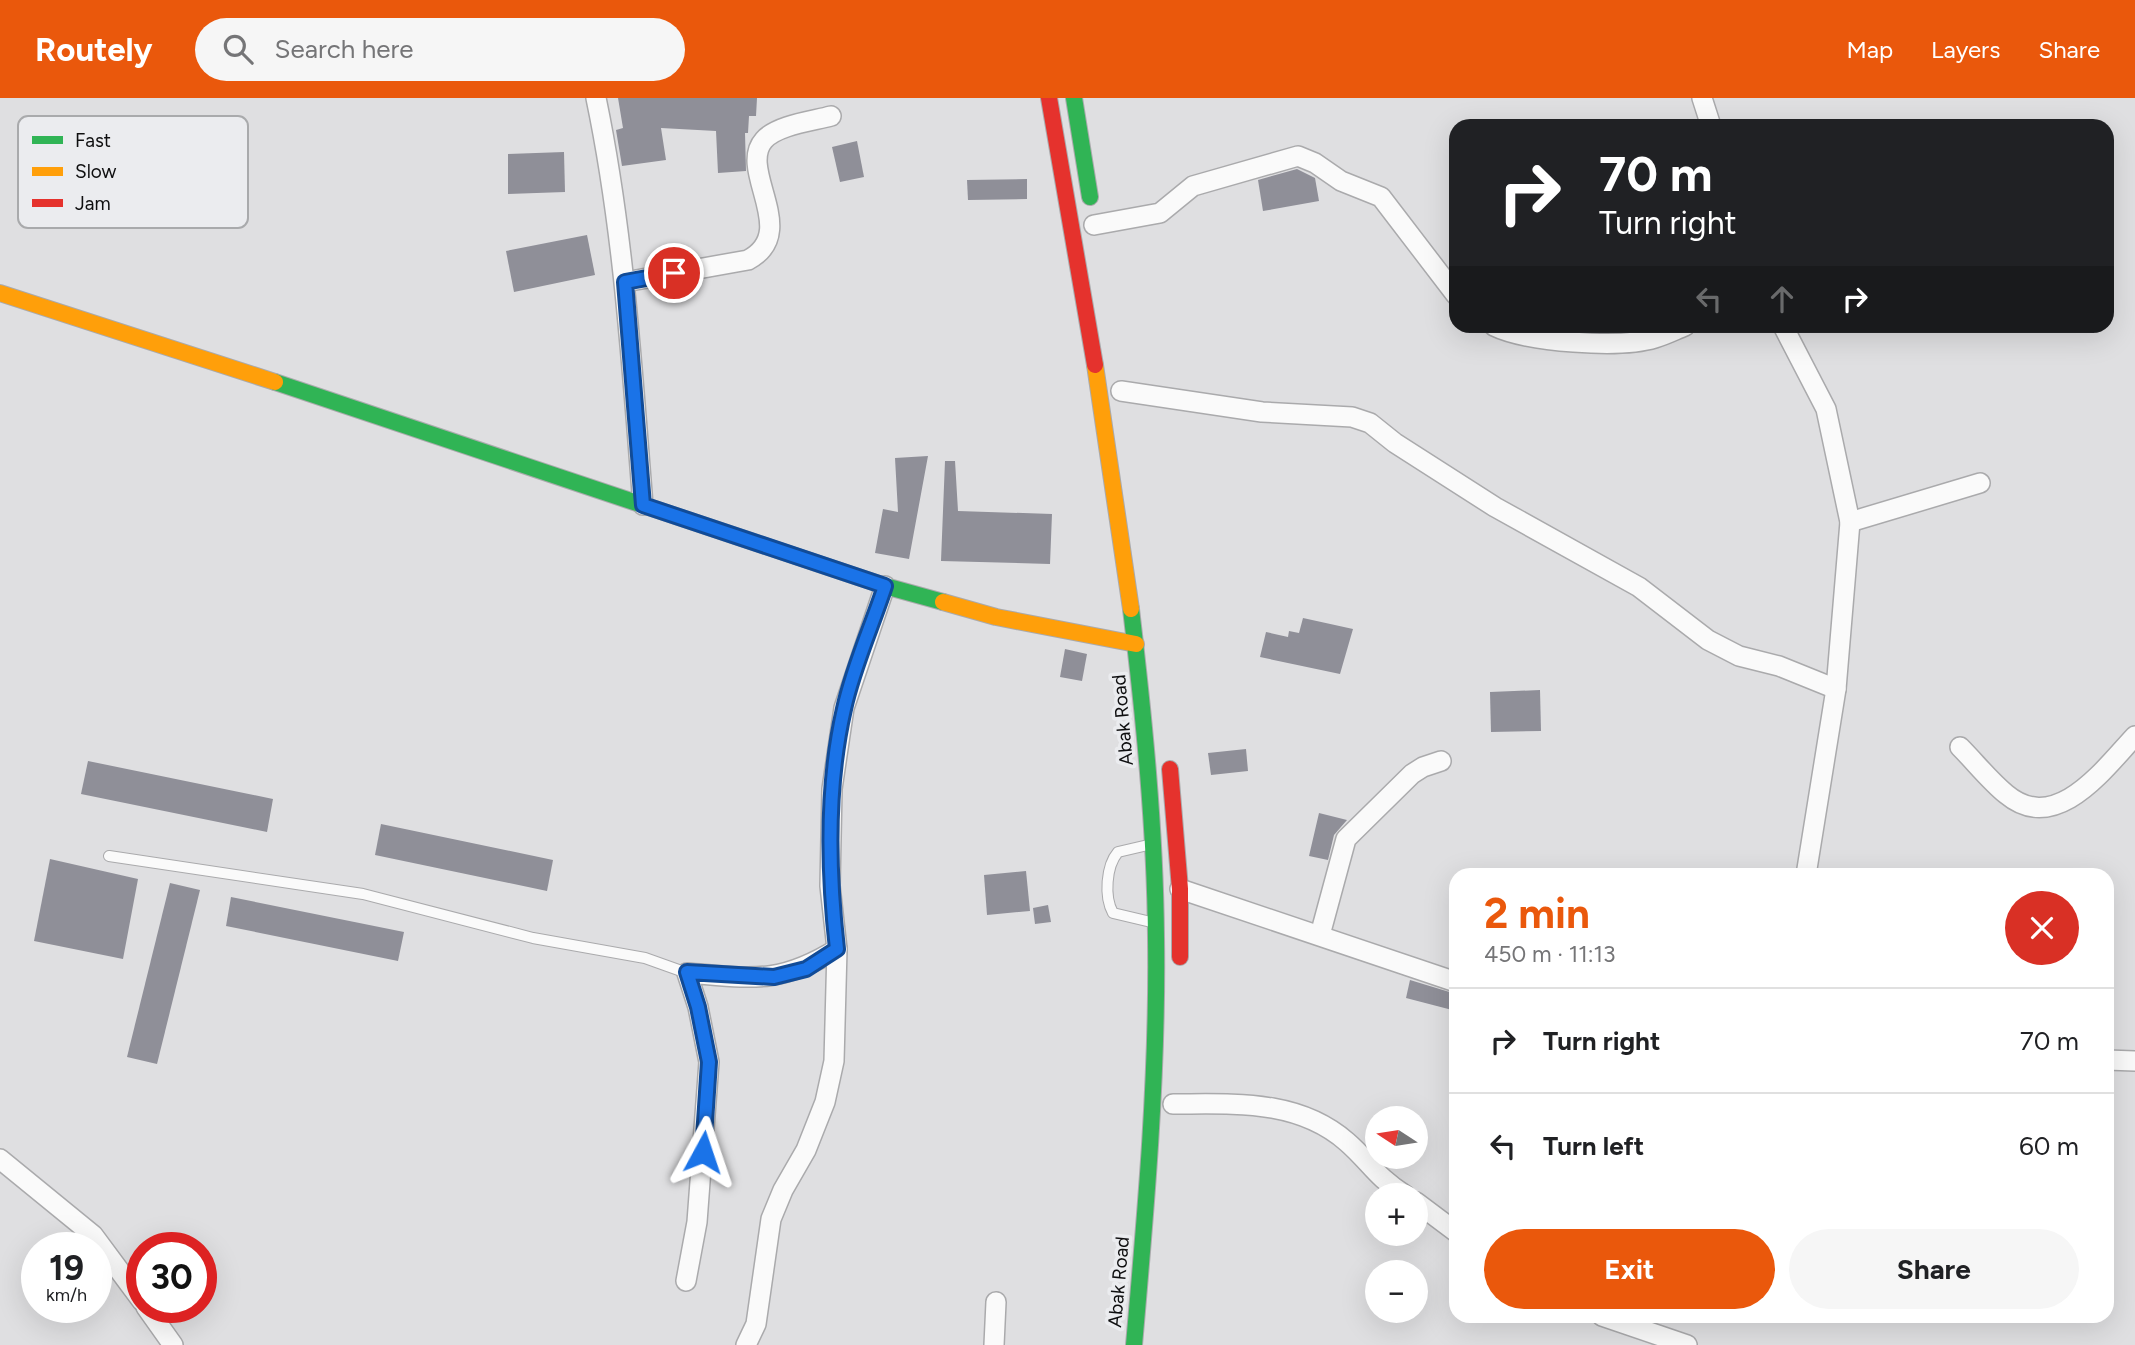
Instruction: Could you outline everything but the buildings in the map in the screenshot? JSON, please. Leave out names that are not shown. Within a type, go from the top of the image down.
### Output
[{"type":"main road","name":"Abak Road","points":[[1049,98],[1124,536],[1136,643],[1152,844],[1156,923],[1156,1069],[1134,1345]]},
{"type":"main road","points":[[1074,98],[1095,232]]},
{"type":"main road","points":[[0,293],[161,344],[885,586],[996,617],[1136,643]]},
{"type":"main road","points":[[1169,757],[1180,889],[1180,976]]},
{"type":"street","points":[[596,98],[609,160],[625,282],[643,505]]},
{"type":"street","points":[[1702,98],[1709,119]]},
{"type":"street","points":[[625,282],[748,260],[758,255],[765,247],[771,230],[759,148],[765,138],[780,131],[831,116]]},
{"type":"street","points":[[1095,232],[1160,213],[1193,186],[1298,156],[1315,163],[1341,181],[1381,197],[1449,286]]},
{"type":"street","points":[[1516,333],[1608,344],[1654,338],[1667,333]]},
{"type":"street","points":[[1787,333],[1826,409],[1850,522],[1836,689],[1807,868]]},
{"type":"street","points":[[1121,392],[1262,412],[1352,417],[1370,422],[1395,443],[1495,507],[1639,587],[1708,640],[1739,656],[1779,666],[1836,689]]},
{"type":"street","points":[[1850,522],[1980,483]]},
{"type":"street","points":[[746,1345],[756,1324],[771,1219],[783,1190],[806,1150],[825,1102],[834,1061],[837,949],[830,886],[832,789],[844,708],[885,586]]},
{"type":"street","points":[[1960,747],[2008,796],[2029,806],[2054,806],[2081,793],[2135,736]]},
{"type":"street","points":[[1320,935],[1346,839],[1412,774],[1423,766],[1441,761]]},
{"type":"street","points":[[1180,889],[1449,980]]},
{"type":"street","points":[[686,1281],[697,1222],[709,1062],[698,1007],[687,972],[774,977],[806,969],[837,949]]},
{"type":"street","points":[[2114,1060],[2135,1061]]},
{"type":"street","points":[[1173,1104],[1239,1103],[1287,1110],[1315,1119],[1348,1142],[1384,1183]]},
{"type":"street","points":[[0,1159],[93,1235],[126,1279]]},
{"type":"street","points":[[1428,1211],[1449,1227]]},
{"type":"street","points":[[994,1345],[996,1302]]},
{"type":"street","points":[[157,1323],[173,1345]]},
{"type":"street","points":[[1623,1323],[1687,1345]]},
{"type":"lane","points":[[1152,844],[1118,852],[1111,863],[1108,890],[1113,913],[1156,923]]},
{"type":"lane","points":[[108,856],[363,894],[533,938],[633,956],[687,972]]},
{"type":"traffic: fast","points":[[1074,98],[1090,197]]},
{"type":"traffic: fast","points":[[275,382],[885,586],[943,602]]},
{"type":"traffic: fast","points":[[1131,609],[1148,773],[1156,937],[1153,1090],[1134,1345]]},
{"type":"traffic: slow","points":[[0,293],[275,382]]},
{"type":"traffic: slow","points":[[1095,365],[1131,609]]},
{"type":"traffic: slow","points":[[943,602],[996,617],[1136,644]]},
{"type":"traffic: jam","points":[[1049,98],[1095,365]]},
{"type":"traffic: jam","points":[[1170,769],[1180,889],[1180,957]]},
{"type":"route","points":[[674,273],[625,282],[643,505],[885,586],[844,708],[832,789],[830,886],[837,949],[806,969],[774,977],[735,977],[687,972],[698,1007],[709,1062],[703,1152]]}]
